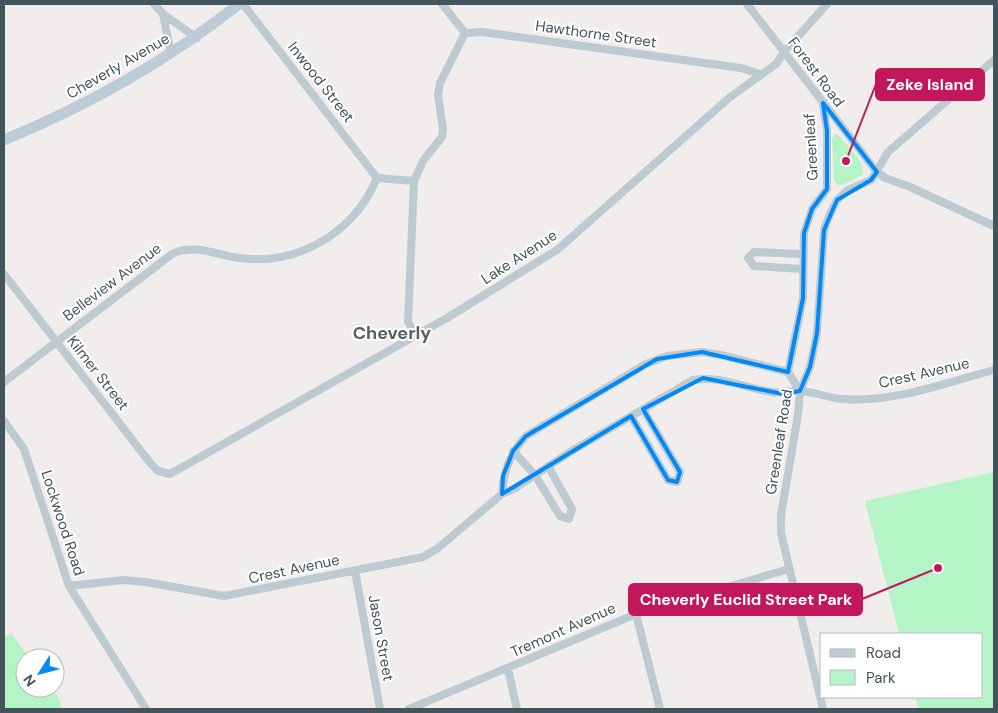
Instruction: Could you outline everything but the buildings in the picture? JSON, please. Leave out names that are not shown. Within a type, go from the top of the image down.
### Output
[{"type":"street","points":[[154,4],[163,14],[197,38]]},
{"type":"street","name":"Cheverly Avenue","points":[[4,140],[106,94],[197,38],[241,4]]},
{"type":"street","name":"Inwood Street","points":[[241,4],[377,178]]},
{"type":"street","points":[[416,336],[408,322],[414,181],[423,161],[442,137],[443,129],[438,94],[440,83],[465,33],[442,4]]},
{"type":"street","name":"Forest Road","points":[[747,4],[877,172],[885,178],[908,186],[994,226]]},
{"type":"street","name":"Lake Avenue","points":[[179,470],[416,336],[558,250],[684,136],[760,74],[776,64],[784,52],[827,4]]},
{"type":"street","points":[[163,14],[171,54]]},
{"type":"street","name":"Hawthorne Street","points":[[465,33],[482,32],[731,66],[760,74]]},
{"type":"street","points":[[826,189],[837,200],[848,190],[871,180],[888,152],[994,60]]},
{"type":"street","name":"Greenleaf","points":[[823,103],[827,131],[826,189]]},
{"type":"street","points":[[377,178],[414,181]]},
{"type":"street","name":"Belleview Avenue","points":[[4,382],[152,267],[180,250],[201,250],[239,258],[258,259],[293,254],[315,246],[350,219],[372,192],[377,178]]},
{"type":"street","name":"Greenleaf Road","points":[[788,372],[801,306],[804,282],[802,254],[807,221],[826,189]]},
{"type":"street","name":"Greenleaf Road","points":[[820,697],[780,533],[800,391],[810,368],[817,333],[824,230],[837,200]]},
{"type":"street","points":[[802,254],[754,252],[748,258],[754,266],[802,269]]},
{"type":"street","name":"Kilmer Street","points":[[4,274],[151,464],[165,474],[179,470]]},
{"type":"street","points":[[502,494],[503,476],[514,451],[526,436],[646,364],[667,356],[702,352],[788,372],[800,391]]},
{"type":"street","name":"Crest Avenue","points":[[69,586],[123,580],[146,582],[224,596],[428,555],[502,494],[514,490],[535,474],[684,385],[703,378],[783,394],[800,391],[842,399],[891,396],[994,370]]},
{"type":"street","points":[[631,416],[668,480],[677,482],[680,472],[643,409]]},
{"type":"street","name":"Lockwood Road","points":[[4,421],[16,437],[30,465],[69,586],[146,709]]},
{"type":"street","points":[[514,451],[535,474],[560,516],[569,519],[572,509],[548,466]]},
{"type":"street","name":"Tremont Avenue","points":[[409,709],[636,614],[788,569]]},
{"type":"street","name":"Jason Street","points":[[355,570],[380,709]]},
{"type":"street","points":[[636,614],[660,709]]},
{"type":"street","points":[[508,669],[517,709]]},
{"type":"highlighted area","points":[[823,103],[877,172],[871,180],[837,200],[824,230],[817,333],[810,367],[800,391],[783,394],[703,378],[643,409],[680,472],[677,482],[668,480],[631,416],[502,494],[503,476],[513,451],[526,436],[657,359],[702,352],[788,372],[803,298],[804,233],[812,209],[827,189],[827,131]]},
{"type":"green space","points":[[835,134],[859,159],[863,170],[863,175],[839,186],[834,181],[832,139]]},
{"type":"green space","points":[[994,472],[994,709],[919,709],[915,698],[983,698],[983,633],[899,633],[865,501]]},
{"type":"green space","points":[[12,634],[22,648],[15,648],[15,698],[58,698],[62,709],[4,709],[4,637]]},
{"type":"place","name":"Zeke Island","points":[[846,161]]},
{"type":"place","name":"Cheverly Euclid Street Park","points":[[938,568]]},
{"type":"district","name":"Cheverly","points":[[392,333]]}]
